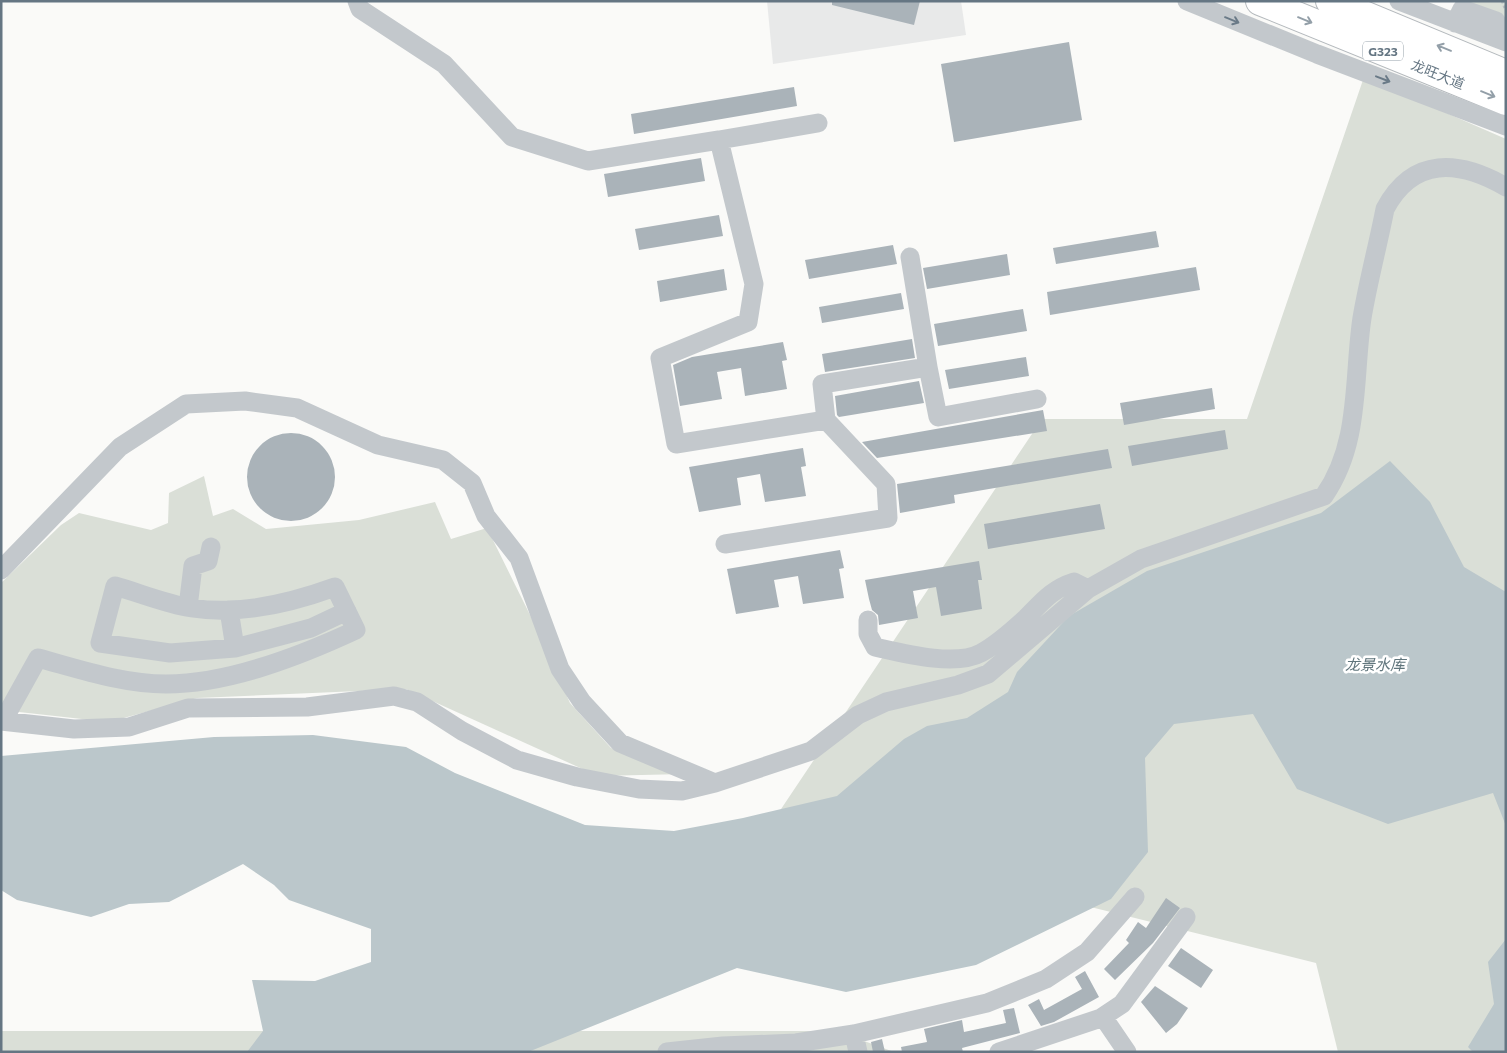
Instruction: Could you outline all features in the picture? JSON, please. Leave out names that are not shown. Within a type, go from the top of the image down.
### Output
[{"type":"highway","name":"龙旺大道","points":[[1260,1],[1506,101]]},
{"type":"highway","name":"龙旺大道","points":[[1330,1],[1506,74]]},
{"type":"street","points":[[357,1],[360,9],[444,64],[512,137],[588,162],[818,123]]},
{"type":"street","points":[[1187,1],[1317,54],[1506,126]]},
{"type":"street","points":[[1398,1],[1456,11],[1496,21],[1506,38]]},
{"type":"street","points":[[1456,11],[1506,42]]},
{"type":"street","points":[[719,140],[754,284],[748,322],[660,358],[676,444],[826,420]]},
{"type":"street","points":[[347,611],[311,628],[235,648],[170,653],[135,650],[100,643],[115,586],[188,607],[229,610],[244,610],[308,597],[335,587],[347,611],[356,630],[319,647],[247,671],[193,682],[164,684],[132,680],[107,676],[38,658],[2,721],[74,729],[129,727],[188,708],[307,707],[394,696],[417,702],[462,731],[517,760],[577,778],[639,789],[682,791],[715,783],[811,752],[858,715],[886,702],[958,685],[988,674],[1088,589],[1140,559],[1324,496],[1335,480],[1352,425],[1362,318],[1385,209],[1393,193],[1419,172],[1449,167],[1462,168],[1486,175],[1506,187]]},
{"type":"street","points":[[910,257],[938,417],[1037,399]]},
{"type":"street","points":[[725,544],[888,518],[886,484],[826,420],[822,384],[928,367]]},
{"type":"street","points":[[1,570],[120,448],[186,404],[245,401],[297,408],[378,445],[444,460],[472,483],[486,516],[518,558],[560,669],[582,702],[620,743],[715,783]]},
{"type":"street","points":[[188,607],[193,566],[208,561],[211,547]]},
{"type":"street","points":[[868,620],[868,634],[875,647],[937,659],[960,657],[980,654],[1021,622],[1058,587],[1074,582],[1088,589]]},
{"type":"street","points":[[229,610],[235,648]]},
{"type":"street","points":[[311,628],[319,647]]},
{"type":"street","points":[[132,680],[135,650]]},
{"type":"street","points":[[193,682],[197,708]]},
{"type":"street","points":[[667,1052],[723,1046],[856,1043],[987,1003],[1046,979],[1087,952],[1135,897]]},
{"type":"street","points":[[999,1052],[1103,1016],[1122,1004],[1186,917]]},
{"type":"street","points":[[1103,1016],[1127,1052]]},
{"type":"shaded area","points":[[767,1],[961,1],[966,35],[773,64]]},
{"type":"shaded area","points":[[1460,1],[1506,1],[1506,19]]},
{"type":"shaded area","points":[[1364,77],[1506,139],[1506,1052],[1338,1052],[1316,963],[769,827],[1042,419],[1247,419]]},
{"type":"shaded area","points":[[204,476],[213,516],[233,509],[266,529],[359,520],[435,502],[451,539],[487,528],[534,623],[570,703],[611,748],[685,774],[598,776],[406,689],[197,698],[109,722],[1,710],[1,583],[61,525],[79,513],[151,530],[168,523],[169,493]]},
{"type":"shaded area","points":[[1,1031],[837,1031],[894,1052],[1,1052]]},
{"type":"water","name":"龙景水库","points":[[1390,461],[1430,502],[1464,567],[1506,592],[1506,826],[1493,793],[1388,824],[1297,789],[1253,714],[1174,724],[1145,758],[1148,852],[1111,899],[976,965],[846,992],[737,968],[528,1052],[247,1052],[263,1031],[252,980],[315,981],[371,962],[371,929],[289,900],[274,885],[243,864],[169,902],[129,904],[91,917],[17,900],[1,890],[1,756],[214,737],[313,735],[406,747],[455,773],[585,825],[674,831],[743,818],[837,796],[904,739],[927,726],[967,718],[1008,692],[1017,672],[1069,616],[1147,571],[1321,513]]},
{"type":"water","points":[[1506,939],[1506,1052],[1473,1052],[1468,1047],[1494,1004],[1488,962]]},
{"type":"building","points":[[832,1],[920,1],[914,25],[832,5]]},
{"type":"building","points":[[1069,42],[1082,120],[954,142],[941,64]]},
{"type":"building","points":[[794,87],[797,106],[634,134],[631,114]]},
{"type":"building","points":[[701,158],[705,181],[608,197],[604,174]]},
{"type":"building","points":[[719,215],[723,236],[639,250],[635,229]]},
{"type":"building","points":[[1156,231],[1159,247],[1056,264],[1053,248]]},
{"type":"building","points":[[893,245],[897,264],[809,279],[805,260]]},
{"type":"building","points":[[1007,254],[1010,275],[927,289],[923,268]]},
{"type":"building","points":[[1196,267],[1200,290],[1050,315],[1047,292]]},
{"type":"building","points":[[724,269],[727,290],[660,302],[657,281]]},
{"type":"building","points":[[901,293],[904,309],[822,323],[819,307]]},
{"type":"building","points":[[1023,309],[1027,331],[938,346],[934,324]]},
{"type":"building","points":[[912,339],[915,358],[825,372],[822,354]]},
{"type":"building","points":[[783,342],[787,360],[782,361],[787,389],[745,396],[741,368],[717,372],[722,399],[680,406],[673,365],[692,357]]},
{"type":"building","points":[[1026,357],[1029,376],[949,389],[945,370]]},
{"type":"building","points":[[919,381],[924,403],[839,417],[837,415],[835,396]]},
{"type":"building","points":[[1212,388],[1215,409],[1124,425],[1120,403]]},
{"type":"building","points":[[1043,410],[1047,431],[877,458],[862,442]]},
{"type":"building","points":[[1225,430],[1228,449],[1132,466],[1128,446]]},
{"type":"building","points":[[291,433],[308,436],[316,440],[328,452],[332,460],[335,477],[332,494],[328,502],[316,514],[308,518],[291,521],[274,518],[266,514],[254,502],[250,494],[247,477],[250,460],[254,452],[266,440],[274,436]]},
{"type":"building","points":[[803,448],[806,466],[801,467],[806,496],[765,502],[760,474],[737,478],[741,505],[699,512],[689,467]]},
{"type":"building","points":[[1108,449],[1112,468],[954,495],[955,503],[900,513],[897,484]]},
{"type":"building","points":[[1100,504],[1105,529],[988,549],[984,524]]},
{"type":"building","points":[[840,550],[844,568],[839,569],[844,598],[803,604],[798,576],[774,580],[779,607],[736,614],[727,569]]},
{"type":"building","points":[[979,561],[982,580],[978,580],[982,609],[941,616],[936,587],[913,591],[918,618],[879,625],[878,615],[872,610],[865,580]]},
{"type":"building","points":[[1166,898],[1180,908],[1153,943],[1115,980],[1104,969],[1129,943],[1126,940],[1138,922],[1146,928]]},
{"type":"building","points":[[1181,948],[1213,970],[1201,988],[1168,966]]},
{"type":"building","points":[[1085,971],[1099,997],[1054,1022],[1041,1026],[1028,1005],[1039,999],[1044,1010],[1082,989],[1075,977]]},
{"type":"building","points":[[1155,986],[1188,1008],[1177,1024],[1166,1033],[1141,1002]]},
{"type":"building","points":[[1014,1008],[1020,1033],[962,1048],[963,1052],[902,1052],[901,1047],[927,1042],[924,1029],[962,1020],[964,1032],[1006,1023],[1003,1010]]},
{"type":"building","points":[[882,1039],[885,1052],[873,1052],[871,1042]]}]
